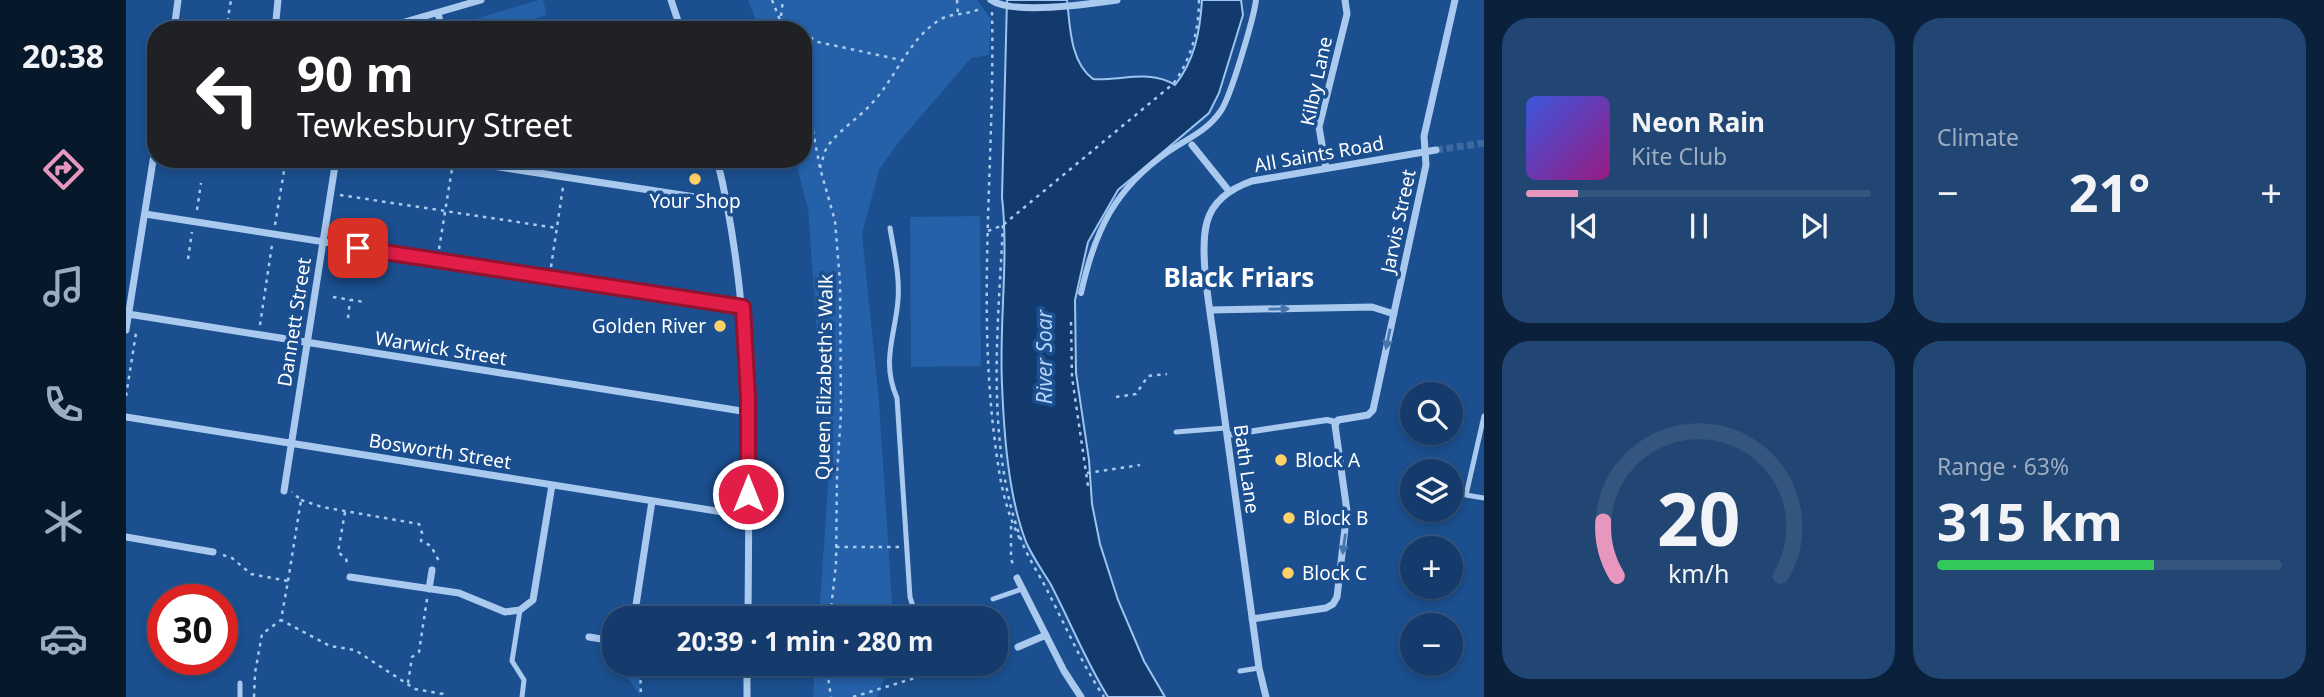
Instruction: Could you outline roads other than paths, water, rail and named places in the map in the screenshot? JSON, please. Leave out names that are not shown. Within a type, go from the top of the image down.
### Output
[{"type":"street","points":[[175,21],[178,0]]},
{"type":"street","points":[[276,21],[278,0]]},
{"type":"street","points":[[409,21],[481,0]]},
{"type":"street","points":[[671,0],[678,21]]},
{"type":"street","points":[[991,0],[1007,8],[1068,6],[1117,0]]},
{"type":"street","points":[[1081,293],[1093,245],[1122,194],[1169,151],[1188,140],[1222,111],[1256,0]]},
{"type":"street","name":"Kilby Lane","points":[[1326,168],[1319,127],[1347,14],[1345,0]]},
{"type":"street","name":"Jarvis Street","points":[[1335,425],[1341,419],[1368,415],[1374,407],[1426,165],[1424,136],[1455,0]]},
{"type":"street","points":[[438,13],[440,21]]},
{"type":"street","points":[[1192,145],[1229,191]]},
{"type":"street","name":"All Saints Road","points":[[1229,191],[1252,181],[1436,150]]},
{"type":"street","points":[[126,330],[152,168]]},
{"type":"street","name":"Dannett Street","points":[[284,491],[335,168]]},
{"type":"street","points":[[511,168],[727,202]]},
{"type":"street","points":[[719,168],[743,307],[748,412],[748,606]]},
{"type":"street","name":"Bath Lane","points":[[1229,191],[1208,218],[1203,244],[1252,619],[1266,697]]},
{"type":"street","points":[[145,214],[743,307]]},
{"type":"street","points":[[1210,310],[1372,307],[1394,314]]},
{"type":"street","name":"Warwick Street","points":[[128,314],[748,412]]},
{"type":"street","name":"Bosworth Street","points":[[126,417],[748,516]]},
{"type":"street","points":[[1226,432],[1327,420],[1335,425],[1347,511],[1337,597],[1333,604],[1326,608],[1252,619]]},
{"type":"street","points":[[350,577],[459,593],[505,612],[520,610],[533,600],[552,485]]},
{"type":"street","points":[[636,606],[652,501]]},
{"type":"street","points":[[126,537],[213,552]]},
{"type":"street","points":[[429,589],[432,570]]},
{"type":"street","points":[[1017,578],[1064,671],[1081,697]]},
{"type":"street","points":[[1018,647],[1046,635]]},
{"type":"street","points":[[589,636],[602,639]]},
{"type":"street","points":[[747,676],[747,697]]},
{"type":"lane","points":[[890,228],[899,287],[888,359],[889,381],[897,398],[906,547],[913,606]]},
{"type":"lane","points":[[1484,416],[1466,495],[1484,498]]},
{"type":"lane","points":[[1176,432],[1226,432]]},
{"type":"lane","points":[[993,599],[1022,589]]},
{"type":"lane","points":[[520,610],[512,661],[524,680],[522,697]]},
{"type":"lane","points":[[1240,671],[1259,668]]},
{"type":"lane","points":[[240,683],[240,697]]},
{"type":"water","name":"River Soar","points":[[1007,0],[1067,0],[1075,53],[1085,72],[1093,79],[1145,77],[1165,80],[1175,85],[1187,66],[1195,45],[1202,0],[1241,0],[1243,15],[1219,93],[1209,113],[1118,190],[1088,242],[1075,300],[1076,373],[1089,460],[1092,504],[1100,544],[1118,600],[1144,661],[1165,697],[1108,697],[1050,583],[1028,547],[1015,504],[1006,443],[1001,361]]},
{"type":"tunnel","points":[[1436,150],[1484,143]]},
{"type":"place","name":"Your Shop","points":[[695,179]]},
{"type":"place","name":"Golden River","points":[[720,326]]},
{"type":"place","name":"Block A","points":[[1281,460]]},
{"type":"place","name":"Block B","points":[[1289,518]]},
{"type":"place","name":"Block C","points":[[1288,573]]},
{"type":"district","name":"Black Friars","points":[[1239,277]]}]
